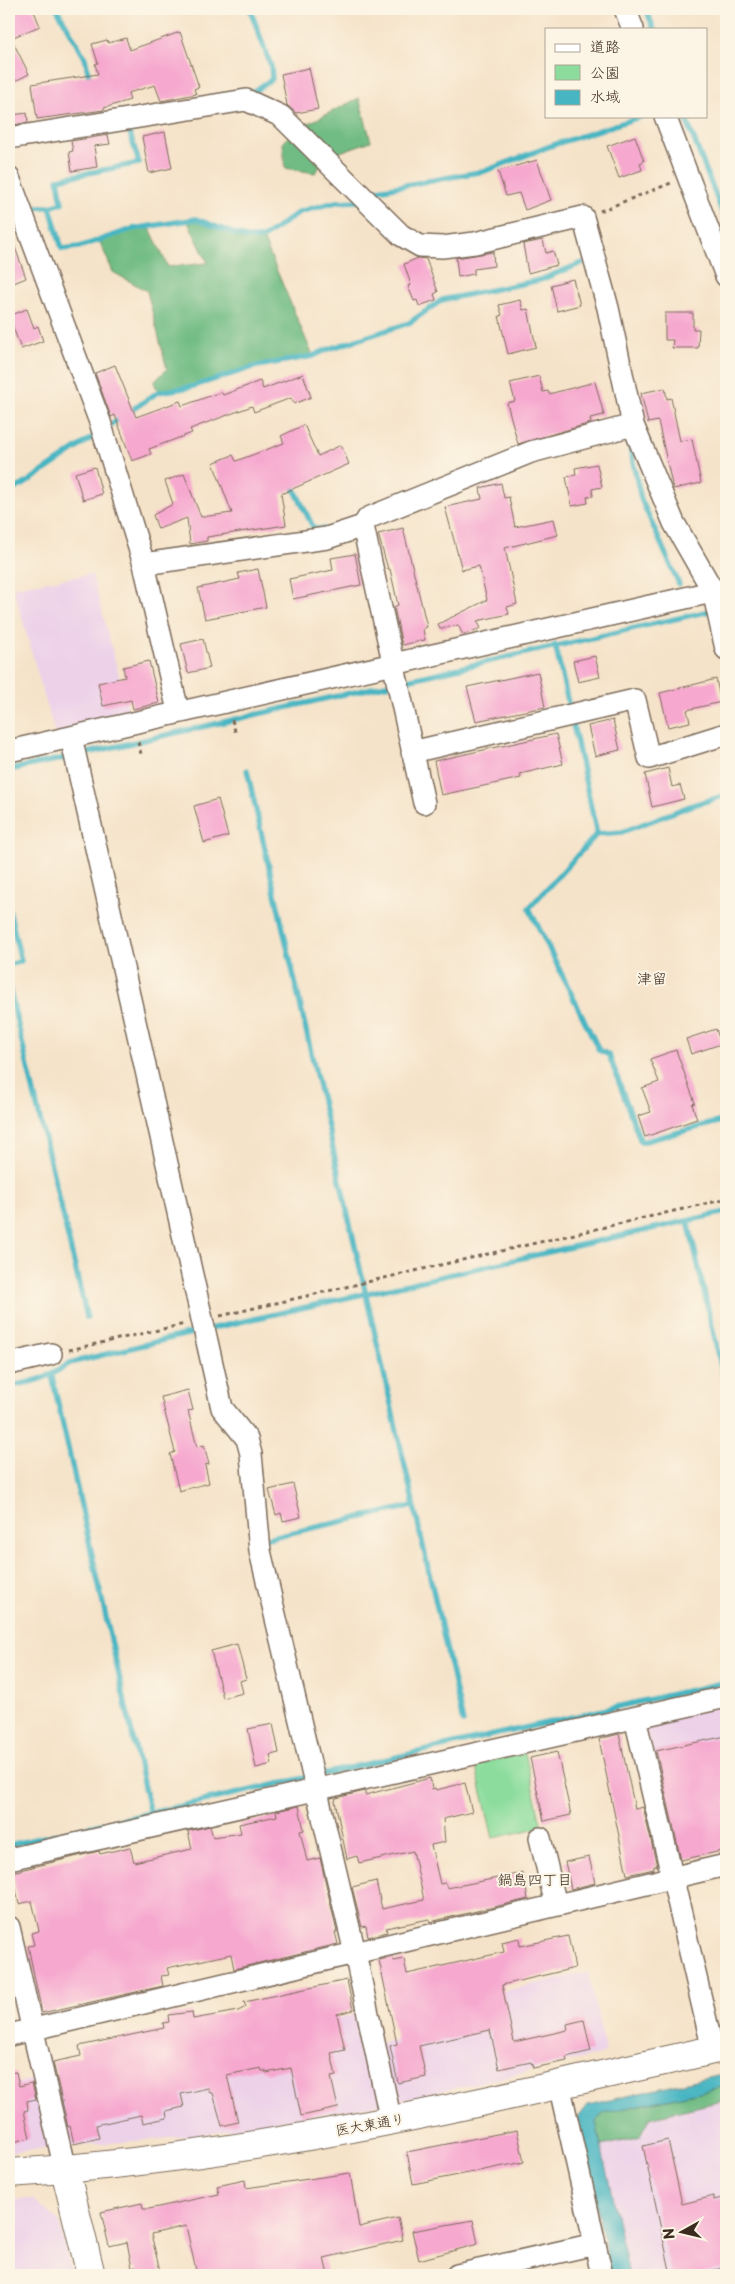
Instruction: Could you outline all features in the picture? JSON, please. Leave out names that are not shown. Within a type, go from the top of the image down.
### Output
[{"type":"street","points":[[625,9],[633,28]]},
{"type":"street","points":[[9,138],[246,100],[281,116],[401,235],[420,246],[442,247],[475,243],[583,217],[608,308],[633,425],[674,523],[719,596],[726,649]]},
{"type":"street","points":[[666,118],[726,276]]},
{"type":"street","points":[[9,178],[101,429],[144,564],[178,711]]},
{"type":"street","points":[[144,564],[327,538],[531,452],[633,425]]},
{"type":"street","points":[[366,522],[395,675],[424,803]]},
{"type":"street","points":[[9,751],[178,711],[395,675],[719,596]]},
{"type":"street","points":[[412,752],[635,700],[649,758],[726,734]]},
{"type":"street","points":[[71,737],[222,1408],[247,1439],[251,1454],[260,1551],[355,1953],[391,2122]]},
{"type":"street","points":[[9,1364],[44,1356]]},
{"type":"street","points":[[9,1858],[314,1780],[635,1718],[726,1697]]},
{"type":"street","points":[[635,1718],[673,1877],[720,2048]]},
{"type":"street","points":[[540,1838],[556,1905]]},
{"type":"street","points":[[9,2035],[726,1865]]},
{"type":"street","points":[[9,1927],[91,2275]]},
{"type":"street","name":"医大東通り","points":[[9,2173],[65,2170],[190,2154],[391,2122],[720,2048]]},
{"type":"street","points":[[559,2084],[602,2275]]},
{"type":"street","points":[[456,2275],[595,2244]]},
{"type":"path","points":[[583,217],[688,176]]},
{"type":"path","points":[[357,1284],[726,1200]]},
{"type":"shaded area","points":[[92,574],[130,717],[55,734],[13,587]]},
{"type":"shaded area","points":[[726,1705],[726,1779],[660,1795],[644,1725]]},
{"type":"shaded area","points":[[588,1972],[606,2053],[399,2101],[191,2136],[9,2152],[9,2085],[40,2078],[43,2093],[279,2040],[277,2032],[364,2012],[372,2045],[427,2032],[422,2009]]},
{"type":"shaded area","points":[[726,2086],[726,2275],[629,2275],[596,2122]]},
{"type":"shaded area","points":[[33,2199],[59,2221],[72,2275],[9,2275],[9,2200]]},
{"type":"green space","points":[[359,98],[371,141],[329,156],[315,173],[285,168],[283,143],[295,130]]},
{"type":"green space","points":[[196,219],[245,238],[263,238],[313,356],[257,366],[191,387],[158,392],[154,382],[167,369],[147,291],[113,272],[99,240],[132,229],[149,226],[168,267],[208,263],[187,220]]},
{"type":"green space","points":[[525,1753],[542,1827],[493,1838],[475,1764]]},
{"type":"green space","points":[[726,2086],[726,2100],[649,2118],[641,2137],[601,2146],[596,2122],[604,2113]]},
{"type":"water","points":[[726,2073],[726,2086],[604,2113],[596,2122],[629,2275],[611,2275],[577,2119],[588,2105]]},
{"type":"building","points":[[9,9],[33,9],[40,26],[11,38],[29,74],[9,84]]},
{"type":"building","points":[[180,32],[199,87],[194,89],[196,94],[161,101],[155,85],[128,93],[130,100],[104,108],[104,110],[37,119],[32,84],[98,74],[95,64],[98,63],[92,44],[107,40],[108,43],[126,38],[130,50]]},
{"type":"building","points":[[309,68],[318,109],[296,113],[287,105],[281,74]]},
{"type":"building","points":[[27,113],[28,122],[14,125],[12,115]]},
{"type":"building","points":[[165,132],[172,168],[149,173],[142,137]]},
{"type":"building","points":[[108,135],[110,144],[94,146],[97,167],[72,171],[69,152],[73,151],[71,141]]},
{"type":"building","points":[[635,136],[644,161],[640,163],[642,170],[619,178],[607,146]]},
{"type":"building","points":[[537,160],[551,200],[525,210],[519,193],[506,196],[498,171]]},
{"type":"building","points":[[9,236],[11,236],[26,278],[9,285]]},
{"type":"building","points":[[543,240],[546,253],[553,251],[557,265],[528,273],[523,244]]},
{"type":"building","points":[[493,252],[494,266],[474,269],[474,274],[458,277],[456,258]]},
{"type":"building","points":[[418,258],[426,259],[438,292],[434,294],[436,300],[419,306],[417,300],[414,301],[408,286],[411,285],[404,264]]},
{"type":"building","points":[[573,279],[580,305],[557,311],[551,285]]},
{"type":"building","points":[[520,300],[523,310],[528,309],[536,347],[508,354],[499,316],[502,315],[499,305]]},
{"type":"building","points":[[27,309],[34,328],[38,326],[43,341],[21,349],[9,316]]},
{"type":"building","points":[[665,313],[693,313],[693,329],[699,329],[698,348],[672,348],[673,340],[665,340]]},
{"type":"building","points":[[115,365],[136,417],[180,401],[182,406],[221,392],[223,395],[260,381],[263,389],[303,374],[311,397],[294,404],[291,398],[254,412],[252,406],[190,429],[192,433],[149,449],[151,454],[132,461],[115,415],[111,417],[95,373]]},
{"type":"building","points":[[539,376],[543,392],[548,391],[549,394],[595,382],[604,415],[590,418],[591,423],[518,444],[507,403],[515,401],[510,383]]},
{"type":"building","points":[[665,388],[667,399],[671,398],[680,441],[692,439],[701,483],[673,489],[658,421],[648,423],[641,393]]},
{"type":"building","points":[[304,425],[318,456],[341,445],[349,464],[281,494],[286,525],[207,537],[207,541],[190,544],[187,518],[158,529],[153,515],[173,504],[165,481],[184,474],[201,517],[232,513],[213,463],[233,455],[236,461],[284,443],[281,436]]},
{"type":"building","points":[[597,464],[602,487],[592,489],[593,496],[587,497],[588,503],[572,506],[566,477],[576,475],[575,468]]},
{"type":"building","points":[[95,467],[102,494],[83,500],[75,473]]},
{"type":"building","points":[[501,483],[504,498],[509,497],[515,527],[554,519],[558,535],[505,548],[517,604],[507,607],[509,614],[477,621],[481,628],[463,635],[458,625],[440,629],[438,624],[487,600],[479,566],[462,570],[445,507],[482,499],[480,488]]},
{"type":"building","points":[[403,528],[427,627],[423,629],[425,640],[402,645],[394,607],[398,605],[390,569],[388,569],[378,534]]},
{"type":"building","points":[[355,554],[361,585],[293,599],[289,579],[333,570],[331,558]]},
{"type":"building","points":[[258,569],[266,607],[205,619],[198,588],[240,579],[238,573]]},
{"type":"building","points":[[203,639],[210,668],[188,673],[181,644]]},
{"type":"building","points":[[595,656],[600,677],[578,682],[573,661]]},
{"type":"building","points":[[149,661],[159,703],[133,709],[131,700],[103,706],[98,683],[125,677],[123,667]]},
{"type":"building","points":[[538,672],[545,707],[476,721],[467,687]]},
{"type":"building","points":[[716,679],[721,702],[687,710],[690,722],[668,727],[660,693]]},
{"type":"building","points":[[613,720],[620,750],[595,756],[588,726]]},
{"type":"building","points":[[556,734],[563,764],[520,774],[521,778],[441,795],[434,761]]},
{"type":"building","points":[[668,768],[672,787],[680,785],[684,799],[652,807],[645,774]]},
{"type":"building","points":[[218,799],[228,836],[204,843],[194,806]]},
{"type":"building","points":[[716,1029],[721,1044],[691,1054],[686,1039]]},
{"type":"building","points":[[676,1050],[695,1103],[692,1104],[697,1119],[645,1137],[638,1116],[651,1112],[642,1088],[659,1082],[650,1059]]},
{"type":"building","points":[[188,1390],[193,1410],[188,1411],[197,1447],[204,1445],[209,1464],[205,1465],[209,1483],[179,1491],[170,1454],[175,1452],[161,1397]]},
{"type":"building","points":[[293,1484],[301,1517],[283,1521],[281,1513],[276,1515],[269,1490]]},
{"type":"building","points":[[237,1644],[246,1679],[240,1681],[243,1693],[223,1698],[211,1651]]},
{"type":"building","points":[[273,1724],[279,1753],[270,1755],[272,1764],[256,1768],[248,1729]]},
{"type":"building","points":[[619,1734],[635,1809],[643,1807],[657,1866],[654,1866],[654,1869],[627,1875],[599,1739]]},
{"type":"building","points":[[726,1736],[726,1850],[681,1860],[656,1751]]},
{"type":"building","points":[[557,1752],[571,1815],[544,1821],[530,1758]]},
{"type":"building","points":[[430,1778],[432,1789],[435,1788],[436,1790],[465,1783],[472,1812],[443,1819],[445,1842],[431,1845],[440,1884],[445,1883],[447,1888],[523,1873],[528,1899],[430,1922],[429,1919],[386,1928],[387,1932],[368,1937],[366,1926],[362,1927],[352,1887],[376,1881],[382,1909],[424,1900],[413,1851],[359,1863],[357,1856],[347,1859],[335,1801],[336,1798],[365,1791],[365,1795]]},
{"type":"building","points":[[299,1806],[304,1830],[300,1831],[307,1861],[320,1858],[338,1944],[234,1969],[231,1954],[167,1968],[169,1975],[161,1976],[163,1986],[42,2013],[28,1946],[34,1945],[31,1933],[39,1931],[32,1901],[19,1904],[12,1872],[99,1851],[100,1854],[130,1847],[134,1862],[192,1849],[188,1831],[210,1826],[213,1837],[241,1833],[239,1824],[277,1816],[276,1811]]},
{"type":"building","points":[[589,1857],[595,1883],[571,1889],[565,1862]]},
{"type":"building","points":[[568,1936],[575,1968],[502,1985],[514,2042],[568,2030],[567,2024],[584,2020],[591,2051],[566,2057],[567,2061],[533,2068],[531,2062],[499,2069],[490,2030],[419,2046],[426,2077],[398,2083],[390,2046],[397,2044],[379,1960],[393,1957],[394,1961],[404,1959],[407,1974],[504,1952],[502,1942],[519,1938],[520,1946]]},
{"type":"building","points":[[347,1980],[353,2010],[337,2014],[345,2050],[331,2053],[336,2076],[331,2077],[338,2108],[301,2116],[291,2068],[266,2073],[261,2068],[227,2075],[238,2122],[222,2126],[213,2093],[210,2093],[208,2088],[181,2094],[184,2107],[166,2111],[167,2118],[143,2123],[141,2115],[96,2125],[99,2138],[74,2144],[70,2126],[68,2127],[53,2062],[81,2056],[79,2046],[164,2028],[163,2023],[169,2022],[168,2015],[192,2012],[193,2019],[238,2011],[246,2007],[244,2002]]},
{"type":"building","points":[[16,2072],[19,2086],[32,2083],[36,2099],[27,2101],[28,2110],[24,2111],[30,2138],[9,2143],[9,2073]]},
{"type":"building","points":[[517,2130],[524,2162],[413,2184],[407,2152]]},
{"type":"building","points":[[668,2140],[682,2204],[714,2196],[714,2200],[726,2197],[726,2267],[696,2275],[671,2275],[643,2146]]},
{"type":"building","points":[[350,2173],[359,2227],[398,2218],[403,2240],[324,2258],[328,2275],[197,2275],[186,2226],[151,2234],[161,2275],[138,2275],[136,2267],[132,2268],[127,2242],[109,2246],[101,2212],[142,2203],[143,2209],[149,2209],[219,2194],[217,2186],[245,2180],[246,2188]]},
{"type":"building","points":[[473,2220],[478,2244],[419,2260],[412,2231]]},
{"type":"waterway","points":[[57,9],[85,58],[90,82]]},
{"type":"waterway","points":[[246,93],[253,92],[272,79],[271,66],[250,9]]},
{"type":"waterway","points":[[646,9],[654,28]]},
{"type":"waterway","points":[[369,196],[378,190],[485,171],[553,145],[637,118]]},
{"type":"waterway","points":[[686,118],[726,222]]},
{"type":"waterway","points":[[50,207],[62,203],[58,179],[139,163],[127,124]]},
{"type":"waterway","points":[[9,217],[41,207],[50,207],[62,249],[79,247],[132,229],[196,219],[246,238],[263,238],[299,212],[336,202],[359,201]]},
{"type":"waterway","points":[[107,427],[158,392],[191,387],[257,366],[313,356],[409,323],[442,300],[540,280],[582,263]]},
{"type":"waterway","points":[[9,491],[23,485],[99,433]]},
{"type":"waterway","points":[[615,439],[628,439],[641,499],[679,584]]},
{"type":"waterway","points":[[295,490],[314,529],[324,529]]},
{"type":"waterway","points":[[79,755],[714,610]]},
{"type":"waterway","points":[[555,645],[570,711]]},
{"type":"waterway","points":[[572,720],[597,834],[529,908],[599,1050],[609,1055],[641,1142],[726,1120]]},
{"type":"waterway","points":[[9,770],[70,757]]},
{"type":"waterway","points":[[247,770],[463,1722]]},
{"type":"waterway","points":[[597,834],[622,832],[690,806],[726,795]]},
{"type":"waterway","points":[[9,910],[21,961],[9,965]]},
{"type":"waterway","points":[[9,987],[87,1318]]},
{"type":"waterway","points":[[209,1329],[726,1212]]},
{"type":"waterway","points":[[688,1221],[726,1388]]},
{"type":"waterway","points":[[9,1386],[41,1379],[70,1363],[200,1331]]},
{"type":"waterway","points":[[52,1376],[150,1814]]},
{"type":"waterway","points":[[267,1538],[413,1506]]},
{"type":"waterway","points":[[318,1775],[726,1682]]},
{"type":"waterway","points":[[9,1845],[309,1777]]},
{"type":"district","name":"津留","points":[[652,977]]},
{"type":"district","name":"鍋島四丁目","points":[[535,1878]]}]
